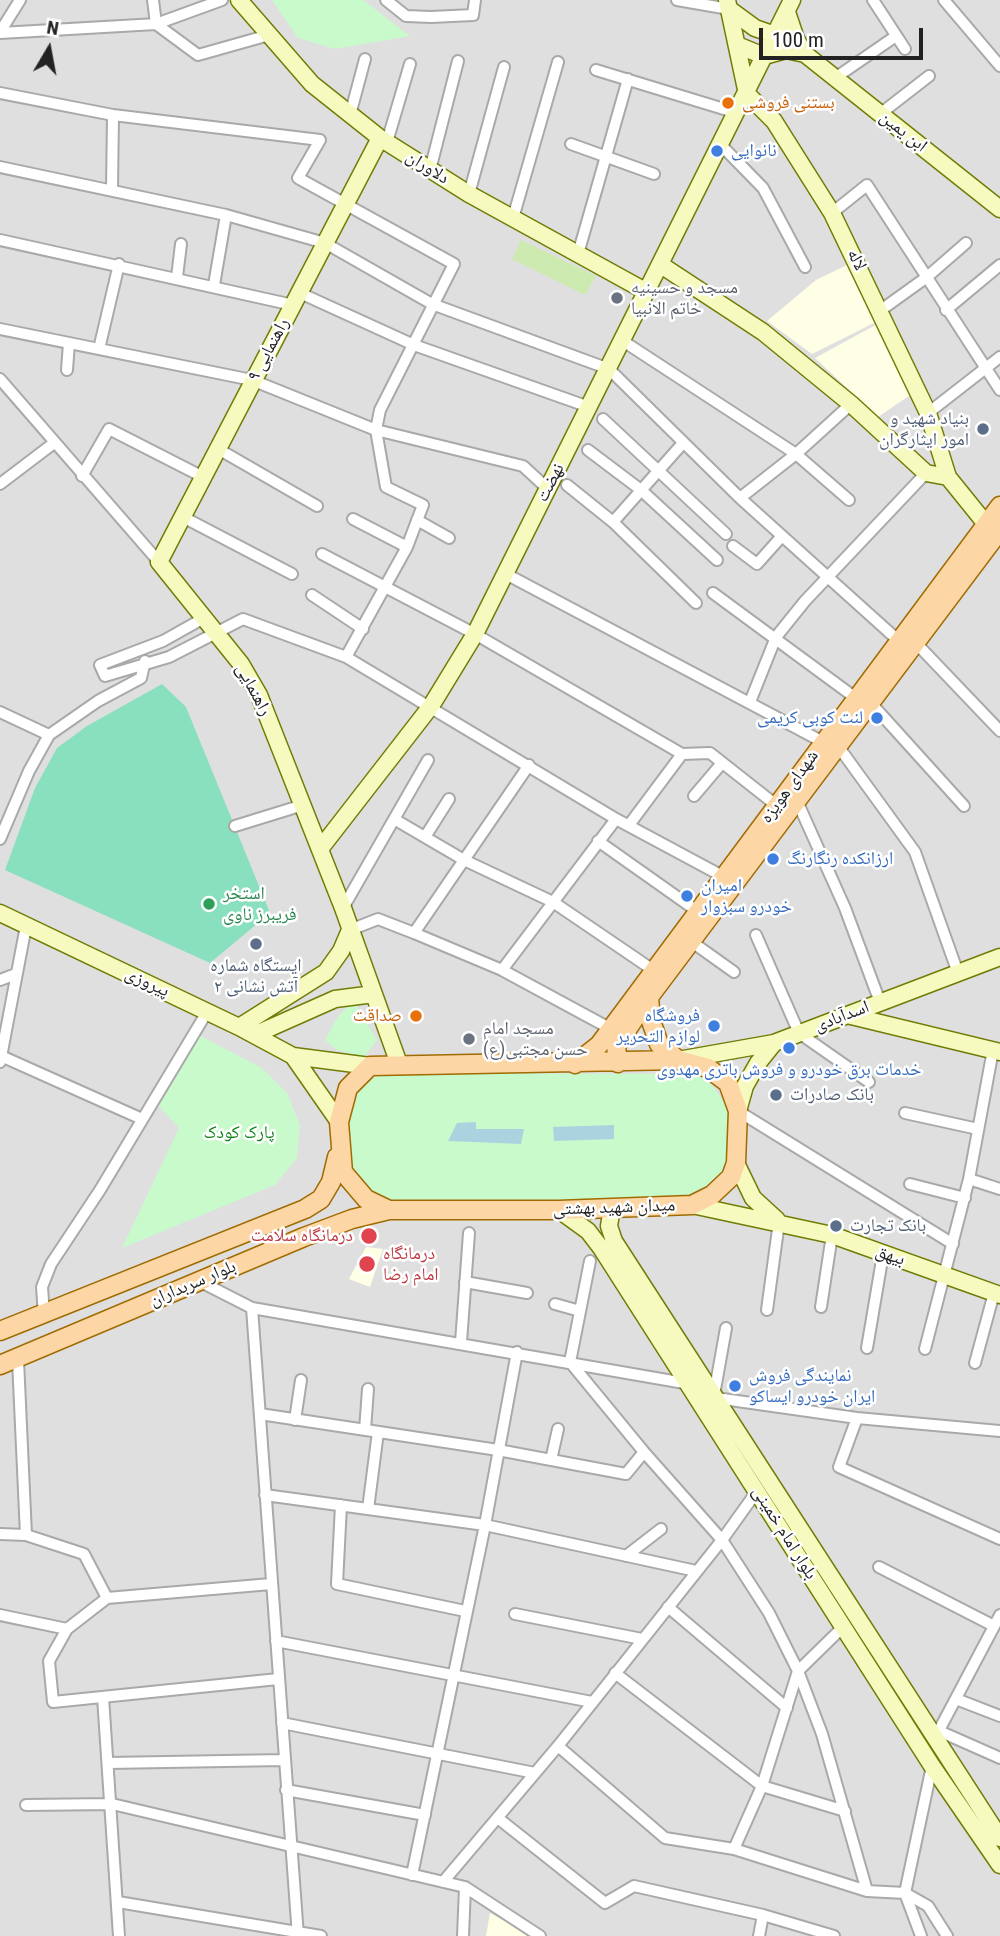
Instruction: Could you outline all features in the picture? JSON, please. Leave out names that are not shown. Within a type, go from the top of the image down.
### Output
[{"type":"main road","name":"شهدای هویزه","points":[[611,1046],[653,970],[776,806],[830,744],[907,642],[994,537],[1000,506]]},
{"type":"main road","name":"شهدای هویزه","points":[[575,1064],[611,1046],[797,801],[830,744]]},
{"type":"main road","points":[[649,998],[650,1021],[659,1044],[678,1060]]},
{"type":"main road","points":[[389,1210],[366,1199],[343,1172],[340,1131],[348,1088],[370,1066],[399,1063],[575,1064],[611,1046],[678,1060],[708,1068],[728,1083],[738,1111],[736,1163]]},
{"type":"main road","name":"بلوار سربداران","points":[[0,1331],[116,1287],[321,1199],[331,1182],[340,1131]]},
{"type":"main road","name":"میدان شهید بهشتی","points":[[389,1210],[559,1210],[692,1205],[712,1195],[722,1186],[731,1177],[736,1163]]},
{"type":"main road","name":"بلوار سربداران","points":[[0,1365],[18,1360],[126,1311],[352,1219],[389,1210]]},
{"type":"main road","points":[[116,1287],[126,1311]]},
{"type":"street","points":[[0,33],[20,0]]},
{"type":"street","points":[[153,0],[156,24],[198,55],[269,36]]},
{"type":"street","points":[[0,33],[156,24],[222,0]]},
{"type":"street","name":"دلاوران","points":[[239,0],[312,84],[383,140],[469,194],[647,292]]},
{"type":"street","points":[[386,0],[406,16],[431,17],[473,15],[475,0]]},
{"type":"street","points":[[677,0],[728,5],[755,28],[775,35]]},
{"type":"street","points":[[873,0],[905,49]]},
{"type":"street","points":[[944,0],[1000,66]]},
{"type":"street","points":[[728,5],[747,94]]},
{"type":"street","points":[[789,6],[796,39],[805,54]]},
{"type":"street","name":"نهضت","points":[[320,849],[431,706],[475,634],[789,6]]},
{"type":"street","points":[[835,78],[896,36]]},
{"type":"street","points":[[737,45],[764,56],[786,50],[805,54]]},
{"type":"street","name":"ابن یمین","points":[[805,54],[1000,209]]},
{"type":"street","points":[[350,115],[365,59]]},
{"type":"street","points":[[430,170],[458,61]]},
{"type":"street","points":[[513,218],[558,62]]},
{"type":"street","points":[[383,140],[410,64]]},
{"type":"street","points":[[469,194],[504,67]]},
{"type":"street","points":[[596,70],[737,113]]},
{"type":"street","points":[[880,114],[929,76]]},
{"type":"street","points":[[578,254],[628,79]]},
{"type":"street","points":[[0,93],[113,115],[320,140],[298,178],[454,264],[380,410],[376,429],[386,487],[424,505],[407,547],[383,585],[363,629],[346,657]]},
{"type":"street","name":"لاله","points":[[747,94],[774,121],[832,213],[881,310],[928,413],[948,477],[994,537]]},
{"type":"street","points":[[112,189],[113,115]]},
{"type":"street","name":"راهنمایی ۹","points":[[159,562],[220,450],[252,380],[344,205],[383,140]]},
{"type":"street","points":[[571,144],[654,174]]},
{"type":"street","points":[[721,145],[763,188],[805,267]]},
{"type":"street","points":[[0,167],[226,215],[325,243],[432,304],[609,369],[740,498],[829,578],[907,642],[1000,731]]},
{"type":"street","points":[[832,213],[867,185],[984,370],[1000,390]]},
{"type":"street","points":[[214,285],[226,215]]},
{"type":"street","points":[[0,240],[214,285],[296,299],[414,345],[589,407]]},
{"type":"street","points":[[881,310],[927,277],[967,243]]},
{"type":"street","points":[[177,277],[181,244]]},
{"type":"street","points":[[99,349],[119,264]]},
{"type":"street","points":[[661,265],[763,332],[851,404],[926,473],[948,477]]},
{"type":"street","points":[[946,310],[1000,265]]},
{"type":"street","points":[[0,329],[252,380],[376,429],[523,466],[548,489]]},
{"type":"street","points":[[623,341],[796,454],[849,500]]},
{"type":"street","points":[[67,370],[69,343]]},
{"type":"street","points":[[928,413],[1000,357]]},
{"type":"street","name":"راهنمایی","points":[[0,379],[159,562],[241,664],[259,695],[303,806],[399,1063]]},
{"type":"street","points":[[740,498],[796,454],[851,404]]},
{"type":"street","points":[[603,419],[726,534]]},
{"type":"street","points":[[82,476],[109,429],[205,478]]},
{"type":"street","points":[[0,484],[54,443]]},
{"type":"street","points":[[612,523],[683,443]]},
{"type":"street","points":[[220,450],[317,506]]},
{"type":"street","points":[[588,450],[641,490],[717,560]]},
{"type":"street","points":[[750,702],[776,637],[926,473]]},
{"type":"street","points":[[567,485],[612,523],[696,603]]},
{"type":"street","points":[[183,517],[292,574]]},
{"type":"street","points":[[353,519],[407,547]]},
{"type":"street","points":[[417,520],[449,538]]},
{"type":"street","points":[[733,546],[757,564],[782,536]]},
{"type":"street","points":[[322,554],[475,634],[682,754],[710,753],[776,806]]},
{"type":"street","points":[[506,574],[830,744],[915,852],[958,973]]},
{"type":"street","points":[[713,593],[864,700],[964,806]]},
{"type":"street","points":[[312,595],[363,629]]},
{"type":"street","points":[[204,618],[141,649],[100,665],[105,676],[169,657],[243,619],[346,657],[616,819],[724,877]]},
{"type":"street","points":[[0,839],[24,781],[49,735],[98,701],[141,678],[146,663],[141,649]]},
{"type":"street","points":[[0,712],[49,735]]},
{"type":"street","points":[[629,825],[682,754]]},
{"type":"street","points":[[343,908],[428,760]]},
{"type":"street","points":[[694,796],[722,763]]},
{"type":"street","points":[[414,933],[529,765]]},
{"type":"street","points":[[425,836],[449,799]]},
{"type":"street","points":[[797,801],[845,908],[880,1002]]},
{"type":"street","points":[[235,826],[303,806]]},
{"type":"street","points":[[394,819],[464,860],[553,902],[653,970]]},
{"type":"street","points":[[502,970],[616,819]]},
{"type":"street","points":[[598,841],[697,911]]},
{"type":"street","name":"پیروزی","points":[[0,913],[239,1027],[293,1056]]},
{"type":"street","points":[[239,1027],[283,1002],[326,972],[341,950],[350,930],[378,919],[502,970],[611,1046]]},
{"type":"street","points":[[26,926],[3,1025],[1,1059],[142,1119]]},
{"type":"street","points":[[756,935],[799,1033],[869,1082]]},
{"type":"street","points":[[692,942],[733,972]]},
{"type":"street","name":"اسدآبادی","points":[[678,1060],[775,1043],[1000,957]]},
{"type":"street","points":[[0,980],[16,974]]},
{"type":"street","points":[[254,1035],[335,999],[374,994]]},
{"type":"street","points":[[44,1315],[42,1287],[51,1264],[207,1012]]},
{"type":"street","points":[[847,1015],[997,1051],[978,1129],[970,1179],[925,1349]]},
{"type":"street","points":[[775,1043],[758,1063],[745,1086],[738,1111],[953,1244]]},
{"type":"street","points":[[293,1056],[370,1066]]},
{"type":"street","points":[[293,1056],[340,1131]]},
{"type":"street","points":[[905,1112],[978,1129]]},
{"type":"street","points":[[736,1163],[753,1198],[779,1222],[767,1310]]},
{"type":"street","points":[[970,1179],[1000,1189]]},
{"type":"street","points":[[910,1184],[965,1198]]},
{"type":"street","name":"بیهق","points":[[692,1205],[832,1235],[997,1294]]},
{"type":"street","name":"بلوار امام خمینی","points":[[612,1208],[609,1226],[614,1241],[690,1384],[932,1766],[1000,1865]]},
{"type":"street","name":"بلوار امام خمینی","points":[[559,1210],[588,1231],[715,1397],[908,1693],[938,1733],[999,1837]]},
{"type":"street","points":[[461,1342],[469,1233]]},
{"type":"street","points":[[821,1307],[832,1235]]},
{"type":"street","points":[[867,1348],[883,1254]]},
{"type":"street","points":[[570,1362],[590,1261]]},
{"type":"street","points":[[199,1281],[252,1308],[461,1342],[690,1384]]},
{"type":"street","points":[[466,1282],[527,1293]]},
{"type":"street","points":[[975,1363],[997,1294]]},
{"type":"street","points":[[555,1304],[580,1311]]},
{"type":"street","points":[[252,1308],[298,1934]]},
{"type":"street","points":[[726,1328],[715,1397],[857,1418],[1000,1431]]},
{"type":"street","points":[[412,1875],[485,1525],[517,1352]]},
{"type":"street","points":[[18,1360],[26,1535]]},
{"type":"street","points":[[570,1362],[644,1452],[722,1540],[769,1613],[799,1671],[845,1811],[867,1891]]},
{"type":"street","points":[[295,1419],[301,1380]]},
{"type":"street","points":[[365,1430],[368,1389]]},
{"type":"street","points":[[260,1414],[498,1450],[626,1474],[644,1452]]},
{"type":"street","points":[[857,1418],[839,1467],[1000,1539]]},
{"type":"street","points":[[551,1460],[558,1429]]},
{"type":"street","points":[[368,1509],[378,1432]]},
{"type":"street","points":[[443,1882],[558,1746],[722,1540],[757,1491]]},
{"type":"street","points":[[265,1495],[485,1525],[696,1572]]},
{"type":"street","points":[[341,1505],[337,1584],[465,1611]]},
{"type":"street","points":[[626,1556],[661,1529]]},
{"type":"street","points":[[0,1534],[26,1535],[84,1554],[107,1598]]},
{"type":"street","points":[[879,1567],[993,1626]]},
{"type":"street","points":[[271,1584],[107,1598],[67,1629],[49,1661],[53,1702],[278,1679]]},
{"type":"street","points":[[668,1607],[787,1707]]},
{"type":"street","points":[[515,1614],[642,1639]]},
{"type":"street","points":[[0,1615],[67,1629]]},
{"type":"street","points":[[1000,1615],[938,1733],[1000,1758]]},
{"type":"street","points":[[734,1849],[762,1786],[799,1671],[843,1627]]},
{"type":"street","points":[[276,1641],[592,1702]]},
{"type":"street","points":[[615,1673],[762,1786],[845,1811]]},
{"type":"street","points":[[891,1702],[908,1693]]},
{"type":"street","points":[[103,1696],[119,1936]]},
{"type":"street","points":[[956,1699],[1000,1716]]},
{"type":"street","points":[[282,1723],[536,1773]]},
{"type":"street","points":[[558,1746],[665,1838],[734,1849],[867,1891],[905,1894],[928,1906],[947,1936]]},
{"type":"street","points":[[108,1762],[284,1760]]},
{"type":"street","points":[[921,1936],[905,1894],[932,1766]]},
{"type":"street","points":[[286,1790],[425,1815]]},
{"type":"street","points":[[26,1805],[112,1804],[465,1887],[540,1936]]},
{"type":"street","points":[[499,1819],[605,1903],[634,1886],[764,1915],[834,1936]]},
{"type":"street","points":[[463,1936],[465,1887]]},
{"type":"street","points":[[118,1902],[321,1936]]},
{"type":"street","points":[[759,1936],[764,1915]]},
{"type":"shaded area","points":[[0,0],[1000,0],[1000,1936],[0,1936]]},
{"type":"shaded area","points":[[849,264],[878,321],[812,354],[767,321],[816,280]]},
{"type":"shaded area","points":[[881,322],[913,393],[878,417],[815,358]]},
{"type":"shaded area","name":"درمانگاه امام رضا","points":[[366,1247],[383,1249],[370,1287],[349,1279]]},
{"type":"shaded area","points":[[490,1913],[531,1936],[486,1936]]},
{"type":"green space","points":[[272,0],[363,0],[410,36],[335,49],[298,38]]},
{"type":"green space","points":[[521,240],[596,276],[585,295],[512,259]]},
{"type":"green space","points":[[162,684],[186,707],[270,913],[210,963],[5,870],[35,788],[57,748],[87,726]]},
{"type":"green space","points":[[353,1000],[377,1040],[364,1057],[337,1050],[325,1040],[337,1018]]},
{"type":"green space","name":"پارک کودک","points":[[189,1030],[262,1068],[287,1093],[300,1125],[297,1158],[275,1185],[122,1248],[179,1128],[151,1098]]},
{"type":"green space","points":[[388,1073],[698,1074],[713,1086],[726,1105],[732,1134],[731,1162],[716,1186],[687,1199],[407,1206],[381,1198],[355,1180],[348,1156],[347,1113],[355,1092],[370,1078]]},
{"type":"water","points":[[476,1122],[476,1129],[524,1129],[521,1144],[448,1141],[457,1123]]},
{"type":"water","points":[[614,1125],[614,1139],[554,1141],[553,1127]]},
{"type":"place","name":"بستنی فروشی","points":[[728,103]]},
{"type":"place","name":"نانوایی","points":[[717,151]]},
{"type":"place","name":"مسجد و حسینیه خاتم الانبیا","points":[[617,298]]},
{"type":"place","name":"بنیاد شهید و امور ایثارگران","points":[[983,429]]},
{"type":"place","name":"لنت کوبی کریمی","points":[[877,718]]},
{"type":"place","name":"ارزانکده رنگارنگ","points":[[773,859]]},
{"type":"place","name":"امیران خودرو سبزوار","points":[[687,896]]},
{"type":"place","name":"استخر فریبرز ناوی","points":[[209,904]]},
{"type":"place","name":"ایستگاه شماره ۲ آتش نشانی","points":[[256,944]]},
{"type":"place","name":"صداقت","points":[[416,1016]]},
{"type":"place","name":"فروشگاه لوازم التحریر","points":[[714,1026]]},
{"type":"place","name":"مسجد امام حسن مجتبی(ع)","points":[[469,1039]]},
{"type":"place","name":"خدمات برق خودرو و فروش باتری مهدوی","points":[[789,1048]]},
{"type":"place","name":"بانک صادرات","points":[[776,1095]]},
{"type":"place","name":"بانک تجارت","points":[[836,1226]]},
{"type":"place","name":"درمانگاه سلامت","points":[[369,1236]]},
{"type":"place","name":"درمانگاه امام رضا","points":[[367,1264]]},
{"type":"place","name":"نمایندگی فروش ایران خودرو ایساکو","points":[[735,1386]]}]
